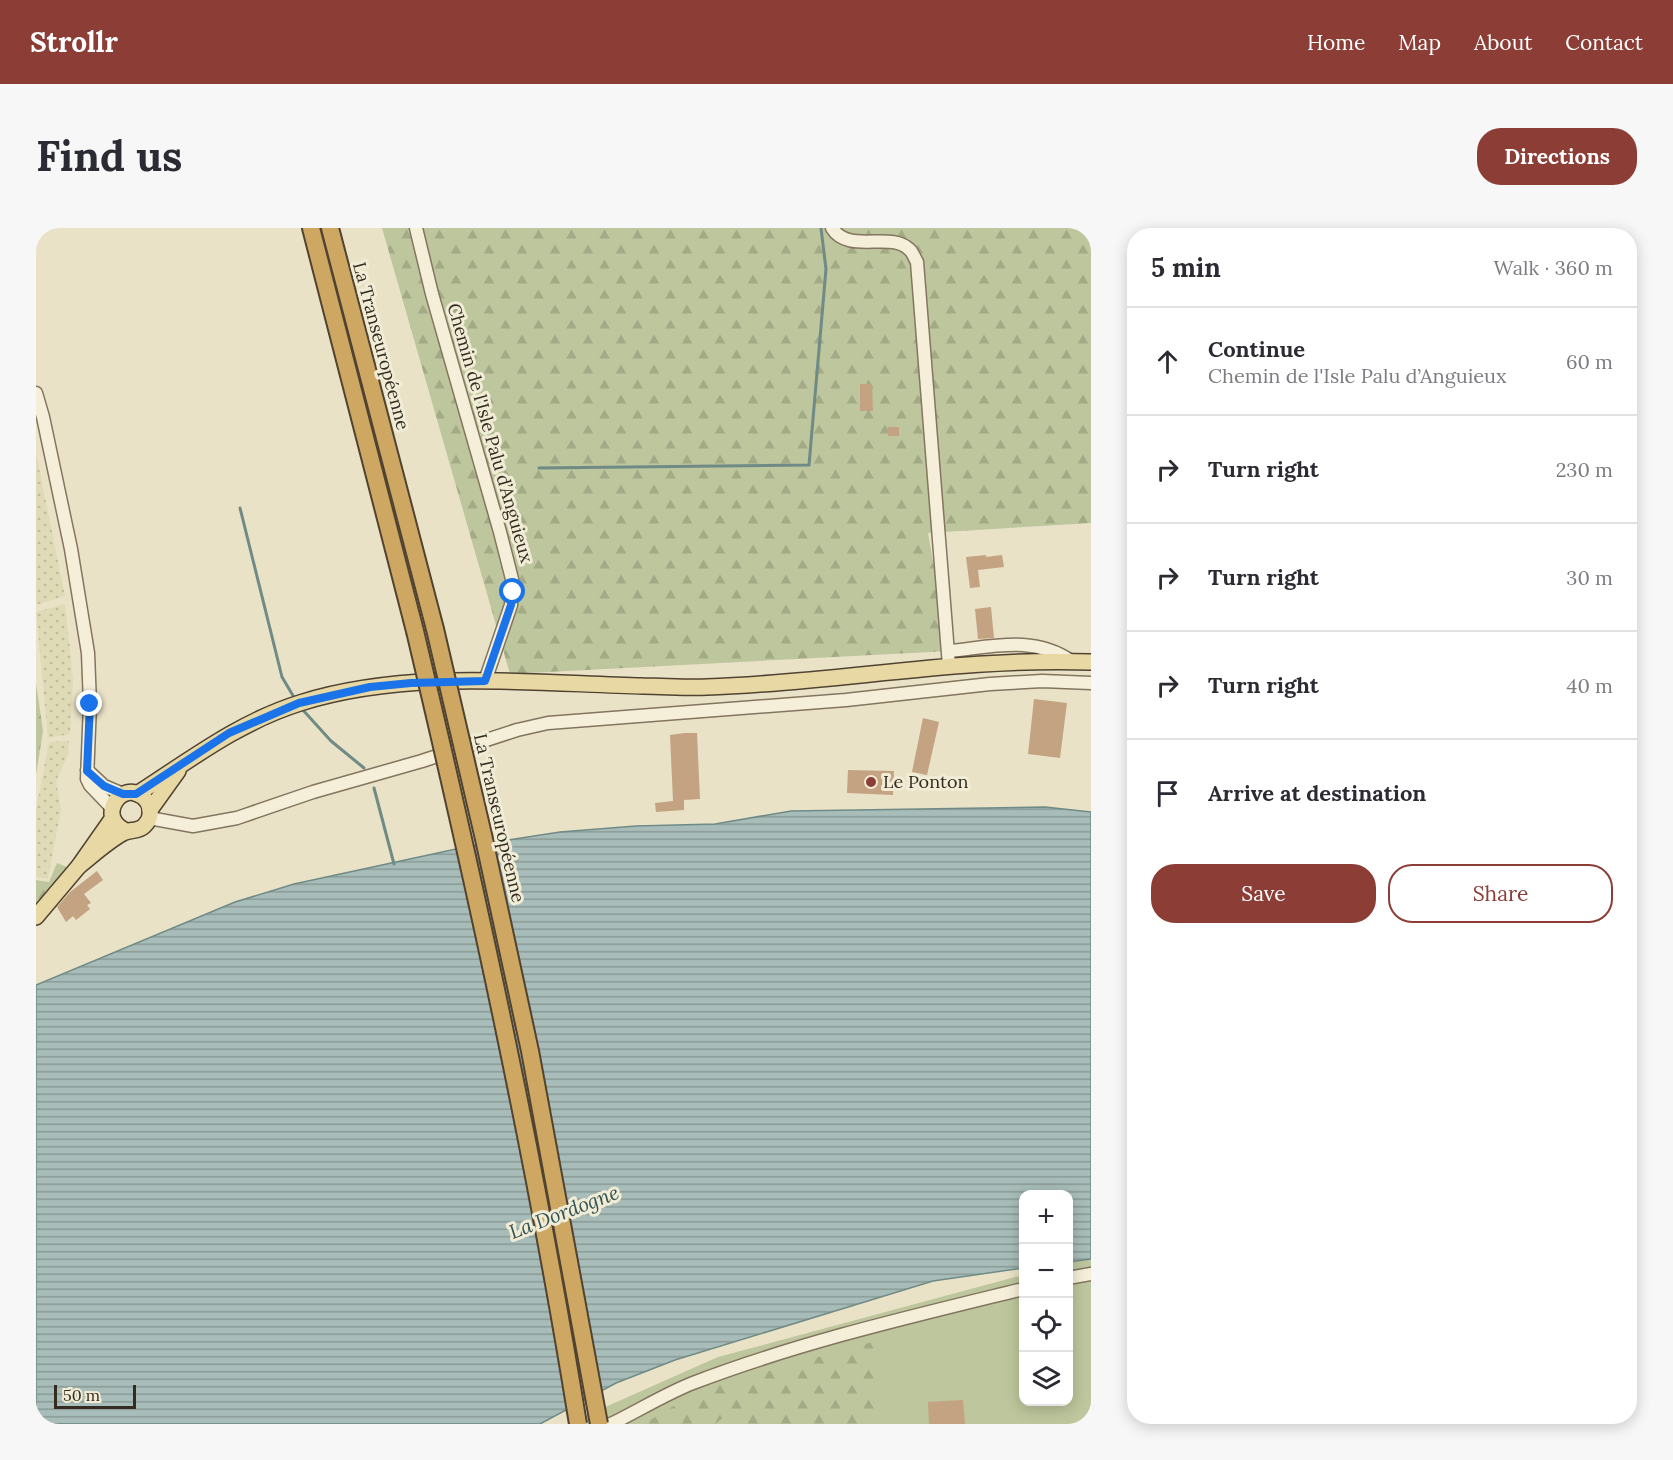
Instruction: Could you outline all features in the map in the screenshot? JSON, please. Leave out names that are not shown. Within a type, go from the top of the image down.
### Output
[{"type":"highway","name":"La Transeuropéenne","points":[[311,228],[415,631],[465,844],[560,1314],[578,1424]]},
{"type":"highway","name":"La Transeuropéenne","points":[[330,228],[435,629],[484,839],[530,1051],[599,1424]]},
{"type":"main road","points":[[36,917],[79,866],[112,814],[118,797],[130,794],[182,765],[210,745],[252,722],[299,703],[328,695],[370,687],[411,683],[485,681],[705,688],[836,677],[949,658],[1004,662],[1091,662]]},
{"type":"main road","points":[[112,814],[116,824],[126,831],[131,832],[142,828],[182,765]]},
{"type":"main road","points":[[130,794],[146,800],[150,814]]},
{"type":"main road","points":[[79,866],[126,831]]},
{"type":"street","name":"Chemin de l'Isle Palu d’Anguieux","points":[[416,228],[432,294],[512,579],[511,605],[485,681]]},
{"type":"street","points":[[832,228],[837,236],[848,241],[899,244],[910,250],[917,262],[949,658]]},
{"type":"street","points":[[36,393],[44,417],[71,549],[88,653],[90,704],[87,779],[112,814]]},
{"type":"street","points":[[150,814],[194,825],[229,820],[313,792],[422,761],[517,730],[548,723],[846,700],[990,684],[1042,681],[1091,683]]},
{"type":"street","points":[[87,771],[104,786],[130,794]]},
{"type":"street","points":[[1073,1277],[1091,1274]]},
{"type":"street","points":[[611,1424],[690,1384],[748,1363],[902,1319],[1019,1290]]},
{"type":"shaded area","points":[[36,453],[65,596],[36,605]]},
{"type":"shaded area","points":[[65,604],[73,680],[70,734],[48,738],[36,612]]},
{"type":"shaded area","points":[[69,741],[68,755],[56,781],[61,809],[48,879],[36,877],[36,810],[49,742]]},
{"type":"green space","points":[[382,228],[1091,228],[1091,523],[928,533],[949,651],[510,674]]},
{"type":"green space","points":[[36,683],[43,731],[36,775]]},
{"type":"green space","points":[[57,863],[67,867],[36,905],[36,880],[49,882]]},
{"type":"green space","points":[[1091,1257],[1091,1424],[567,1424],[718,1357],[1019,1276],[1019,1406],[1073,1406],[1073,1262]]},
{"type":"green space","points":[[883,1339],[876,1399],[876,1424],[746,1424],[729,1413],[715,1424],[644,1424],[700,1390]]},
{"type":"water","name":"La Dordogne","points":[[1045,807],[1091,812],[1091,1259],[1073,1261],[1073,1190],[1019,1190],[1019,1269],[933,1281],[675,1360],[616,1383],[540,1424],[36,1424],[36,985],[235,902],[294,884],[470,846],[560,832],[636,826],[715,824],[791,811]]},
{"type":"building","points":[[860,384],[872,384],[873,411],[860,411]]},
{"type":"building","points":[[888,427],[899,427],[899,436],[888,436]]},
{"type":"building","points":[[986,555],[986,557],[1002,555],[1004,567],[978,570],[980,587],[970,588],[966,557]]},
{"type":"building","points":[[991,607],[994,638],[978,639],[975,609]]},
{"type":"building","points":[[1034,699],[1067,703],[1060,758],[1028,754]]},
{"type":"building","points":[[923,718],[939,722],[927,775],[912,772]]},
{"type":"building","points":[[697,733],[700,799],[684,800],[684,810],[656,812],[655,803],[673,801],[670,735]]},
{"type":"building","name":"Le Ponton","points":[[848,770],[894,771],[893,795],[847,793]]},
{"type":"building","points":[[97,871],[103,880],[84,894],[91,903],[87,905],[90,909],[76,920],[73,916],[66,922],[57,907],[70,892]]},
{"type":"building","points":[[963,1400],[965,1424],[929,1424],[928,1402]]},
{"type":"waterway","points":[[539,468],[809,465],[826,269],[821,228]]},
{"type":"waterway","points":[[240,508],[282,677],[295,699]]},
{"type":"waterway","points":[[302,709],[331,741],[364,768]]},
{"type":"waterway","points":[[374,788],[394,864]]},
{"type":"place","name":"Le Ponton","points":[[871,782]]},
{"type":"route","points":[[90,704],[87,771],[104,786],[123,794],[136,794],[229,733],[299,703],[370,687],[411,683],[485,681],[511,605],[513,592]]}]
